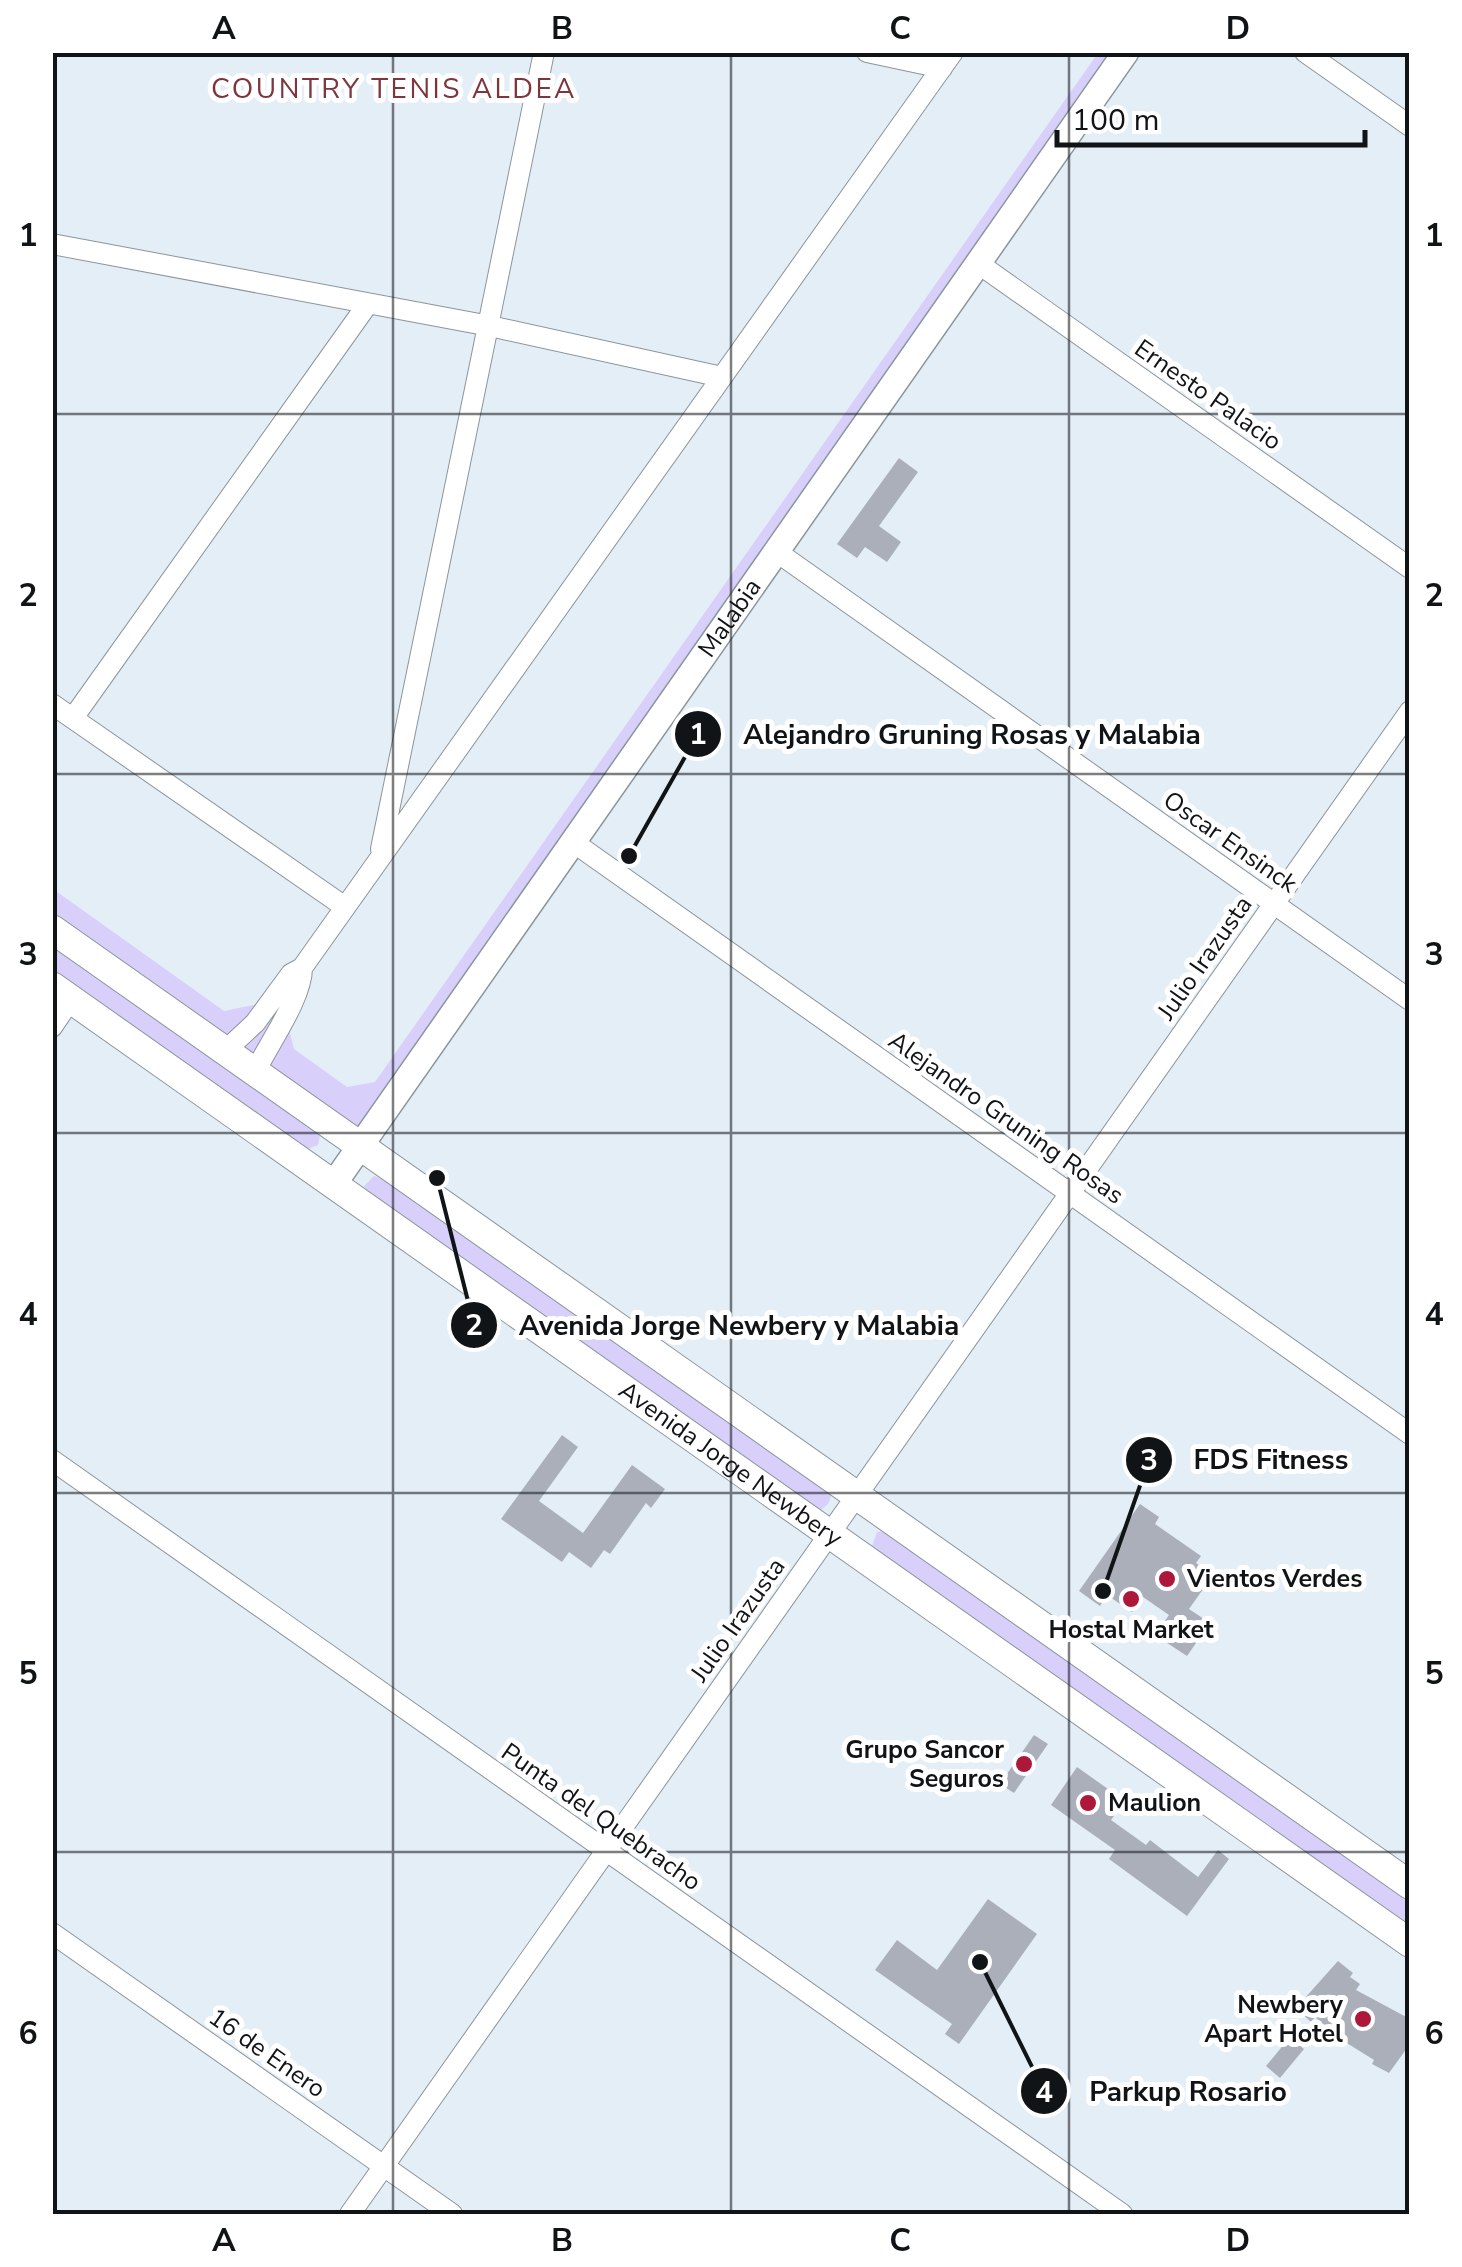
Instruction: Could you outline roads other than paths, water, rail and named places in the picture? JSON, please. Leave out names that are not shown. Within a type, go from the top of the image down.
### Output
[{"type":"main road","name":"Avenida Jorge Newbery","points":[[52,929],[1410,1885]]},
{"type":"main road","name":"Avenida Jorge Newbery","points":[[62,993],[1410,1943]]},
{"type":"street","points":[[379,858],[544,52]]},
{"type":"street","points":[[225,1051],[255,1022],[291,974],[302,968],[947,60],[867,52]]},
{"type":"street","name":"Malabia","points":[[333,1184],[1126,52]]},
{"type":"street","points":[[1306,52],[1410,126]]},
{"type":"street","points":[[52,244],[490,326],[722,378]]},
{"type":"street","name":"Ernesto Palacio","points":[[979,264],[1410,568]]},
{"type":"street","points":[[73,718],[367,305]]},
{"type":"street","name":"Oscar Ensinck","points":[[776,552],[1410,1000]]},
{"type":"street","points":[[52,704],[345,907]]},
{"type":"street","name":"Julio Irazusta","points":[[350,2214],[1410,711]]},
{"type":"street","name":"Alejandro Gruning Rosas","points":[[574,842],[1410,1434]]},
{"type":"street","points":[[255,1072],[291,1007],[302,968]]},
{"type":"street","points":[[52,1026],[62,993]]},
{"type":"street","name":"Punta del Quebracho","points":[[52,1460],[1122,2214]]},
{"type":"street","name":"16 de Enero","points":[[52,1932],[452,2214]]},
{"type":"place","name":"Alejandro Gruning Rosas y Malabia","points":[[629,856]]},
{"type":"place","name":"Avenida Jorge Newbery y Malabia","points":[[437,1178]]},
{"type":"place","name":"Vientos Verdes","points":[[1167,1579]]},
{"type":"place","name":"FDS Fitness","points":[[1103,1591]]},
{"type":"place","name":"Hostal Market","points":[[1131,1599]]},
{"type":"place","name":"Grupo Sancor Seguros","points":[[1024,1764]]},
{"type":"place","name":"Maulion","points":[[1088,1803]]},
{"type":"place","name":"Parkup Rosario","points":[[980,1962]]},
{"type":"place","name":"Newbery Apart Hotel","points":[[1363,2019]]},
{"type":"district","name":"COUNTRY TENIS ALDEA","points":[[394,89]]}]
